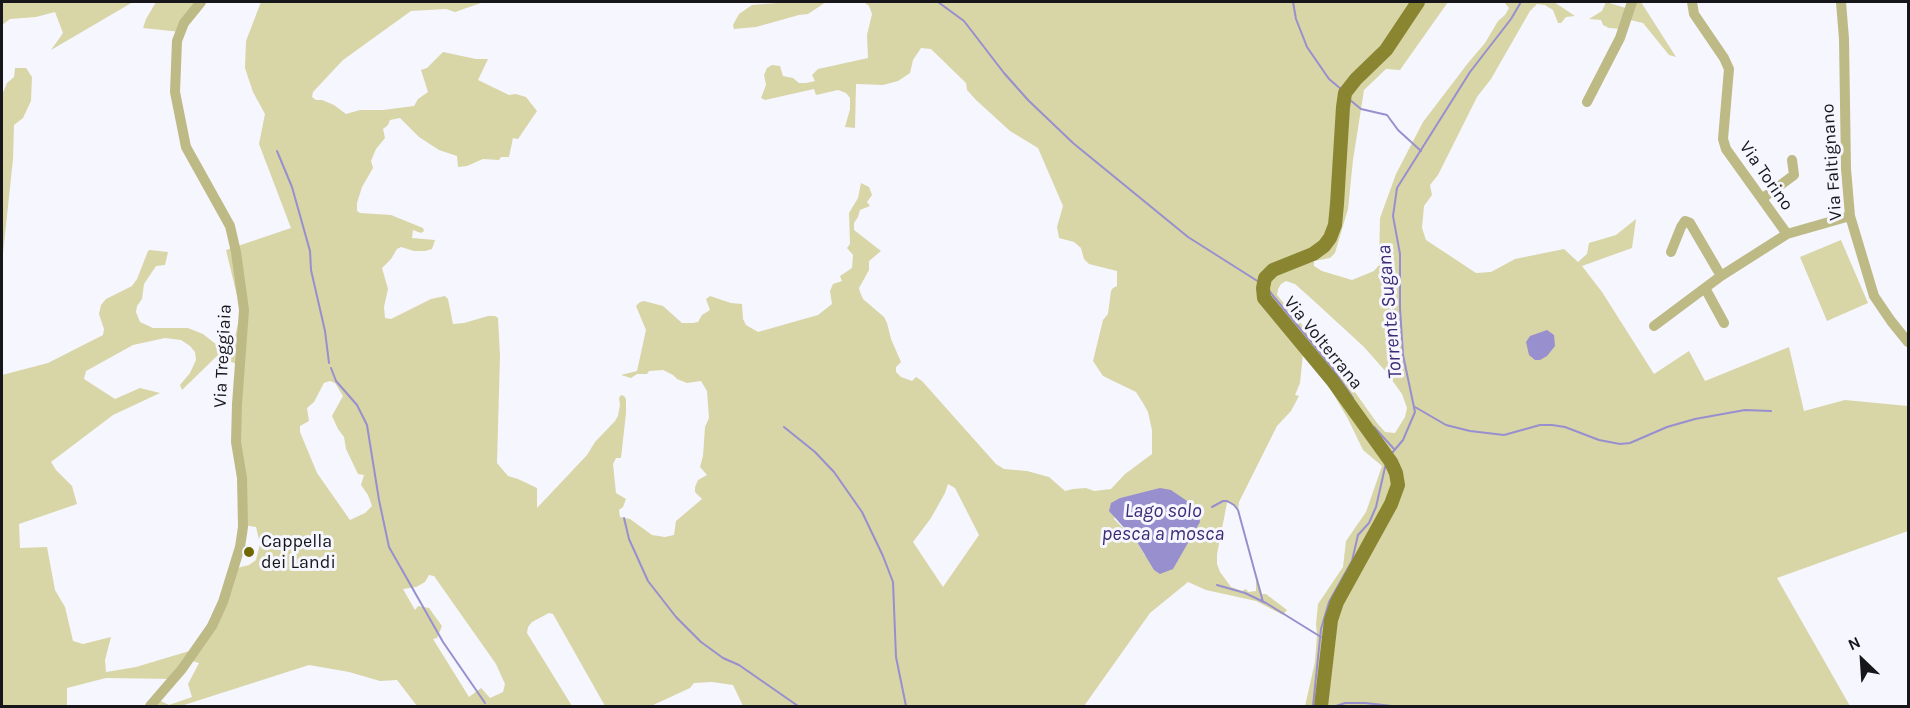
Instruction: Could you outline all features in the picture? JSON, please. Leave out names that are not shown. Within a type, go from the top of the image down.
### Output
[{"type":"main road","name":"Via Volterrana","points":[[1321,706],[1331,620],[1337,602],[1391,504],[1398,485],[1396,472],[1387,457],[1332,380],[1264,298],[1264,285],[1265,278],[1273,270],[1313,254],[1330,238],[1335,225],[1345,93],[1356,78],[1386,50],[1418,2]]},
{"type":"street","name":"Via Treggiaia","points":[[150,706],[182,669],[212,626],[223,602],[240,547],[243,527],[242,478],[236,442],[244,310],[236,252],[230,226],[186,147],[175,92],[177,41],[184,23],[201,2]]},
{"type":"street","points":[[1587,102],[1620,38],[1632,2]]},
{"type":"street","name":"Via Torino","points":[[1692,2],[1694,14],[1729,69],[1723,140],[1726,149],[1787,234]]},
{"type":"street","name":"Via Faltignano","points":[[1841,2],[1844,39],[1846,169],[1850,216],[1874,296],[1908,342]]},
{"type":"street","points":[[1763,198],[1794,175],[1792,160]]},
{"type":"street","points":[[1654,326],[1722,276],[1787,234],[1850,216]]},
{"type":"street","points":[[1671,252],[1681,227],[1685,221],[1690,223],[1722,276]]},
{"type":"street","points":[[1705,288],[1724,323]]},
{"type":"shaded area","points":[[2,2],[133,2],[51,50],[63,33],[55,12],[36,17],[10,19],[2,25]]},
{"type":"shaded area","points":[[156,2],[201,2],[181,32],[143,28]]},
{"type":"shaded area","points":[[261,2],[484,2],[455,12],[446,9],[411,11],[343,60],[313,92],[312,97],[316,100],[334,105],[346,114],[360,110],[414,106],[418,99],[428,92],[421,70],[427,68],[443,52],[476,59],[488,59],[478,80],[509,95],[516,94],[526,97],[537,111],[518,139],[513,138],[509,157],[501,157],[499,160],[483,159],[467,166],[458,167],[457,156],[439,150],[419,137],[400,118],[390,120],[383,129],[385,138],[376,149],[371,161],[373,168],[362,187],[357,211],[391,215],[423,228],[424,231],[421,233],[413,230],[412,238],[435,240],[432,249],[425,251],[414,251],[401,247],[397,249],[382,268],[388,289],[384,307],[385,318],[391,319],[431,299],[445,296],[448,299],[453,324],[488,316],[498,318],[500,355],[497,463],[508,476],[537,488],[537,508],[587,455],[595,442],[615,421],[620,405],[619,398],[621,395],[624,396],[626,413],[621,458],[616,458],[613,464],[616,493],[626,499],[619,510],[620,517],[630,519],[652,535],[665,537],[674,535],[676,521],[702,499],[695,492],[695,487],[698,480],[707,475],[700,467],[705,427],[709,418],[707,391],[701,381],[687,383],[663,370],[637,374],[631,378],[621,375],[637,371],[646,330],[636,306],[644,301],[663,306],[682,323],[693,323],[698,322],[702,315],[710,310],[706,299],[710,296],[742,304],[743,319],[746,325],[758,332],[818,315],[832,304],[830,291],[833,284],[842,281],[840,276],[852,268],[853,255],[847,248],[850,244],[849,213],[858,198],[861,183],[869,187],[872,195],[867,202],[870,206],[860,210],[854,223],[854,230],[881,251],[869,261],[869,270],[859,288],[863,299],[884,317],[887,323],[901,362],[896,367],[896,372],[901,377],[912,381],[916,377],[922,381],[996,464],[1004,469],[1027,471],[1049,477],[1065,491],[1086,488],[1094,491],[1111,489],[1125,474],[1152,454],[1152,430],[1148,412],[1143,403],[1136,392],[1103,376],[1093,361],[1103,320],[1108,314],[1111,291],[1117,286],[1117,271],[1089,264],[1084,259],[1081,248],[1074,242],[1059,238],[1057,227],[1063,206],[1038,148],[1010,131],[976,100],[967,90],[966,83],[931,49],[921,48],[913,60],[910,73],[898,81],[883,85],[856,84],[855,128],[845,127],[850,109],[850,98],[846,93],[838,90],[816,95],[814,89],[765,100],[761,98],[766,85],[764,75],[767,68],[772,65],[780,66],[783,76],[793,78],[799,83],[806,83],[815,81],[812,75],[818,69],[868,58],[867,35],[872,14],[869,6],[864,2],[1448,2],[1400,70],[1386,69],[1364,90],[1348,209],[1335,253],[1330,258],[1314,261],[1314,266],[1322,271],[1352,280],[1374,271],[1379,265],[1380,218],[1396,174],[1423,122],[1485,43],[1498,21],[1505,15],[1509,8],[1504,2],[1554,2],[1575,16],[1566,17],[1558,23],[1553,10],[1545,5],[1537,4],[1530,11],[1491,79],[1477,97],[1438,175],[1430,185],[1432,195],[1424,206],[1422,228],[1426,240],[1476,273],[1491,272],[1515,259],[1564,249],[1578,262],[1587,254],[1589,243],[1616,235],[1636,219],[1632,248],[1582,266],[1602,292],[1654,374],[1689,351],[1705,381],[1789,347],[1804,411],[1845,400],[1908,406],[1908,531],[1777,578],[1850,706],[1305,706],[1315,662],[1318,604],[1343,567],[1346,541],[1366,512],[1382,466],[1363,450],[1317,366],[1303,353],[1300,383],[1295,395],[1299,396],[1291,411],[1277,426],[1239,502],[1238,510],[1231,503],[1227,503],[1217,554],[1220,572],[1231,587],[1242,591],[1246,589],[1248,592],[1256,591],[1256,573],[1262,594],[1266,594],[1287,610],[1283,615],[1256,601],[1206,590],[1188,582],[1150,613],[1084,706],[743,706],[733,685],[712,682],[694,683],[690,688],[651,706],[605,706],[553,614],[549,613],[532,622],[527,633],[572,706],[417,706],[397,680],[380,681],[349,672],[309,665],[181,706],[150,706],[159,700],[169,705],[192,697],[188,684],[199,663],[189,660],[174,679],[106,678],[67,688],[67,706],[2,706],[2,375],[48,363],[103,335],[104,329],[99,314],[101,305],[106,299],[132,286],[150,250],[168,252],[165,265],[156,266],[144,284],[142,299],[136,312],[140,322],[153,328],[188,328],[203,334],[217,345],[233,345],[239,320],[239,304],[226,250],[291,228],[259,144],[265,114],[253,92],[245,68],[246,41]],"holes":[[[1286,281],[1295,284],[1364,347],[1387,373],[1402,394],[1407,408],[1405,417],[1395,433],[1385,432],[1377,423],[1335,364],[1277,295],[1281,284]],[[165,338],[181,340],[195,352],[196,360],[190,373],[180,385],[182,390],[217,356],[239,365],[243,525],[256,527],[260,544],[256,560],[249,565],[233,569],[196,649],[136,667],[106,672],[105,660],[111,637],[83,644],[73,641],[65,607],[55,590],[47,547],[20,548],[19,524],[77,504],[72,486],[51,462],[113,415],[160,393],[140,388],[115,399],[84,379],[86,371],[133,345]],[[330,381],[335,383],[343,396],[332,416],[344,437],[346,449],[358,474],[364,475],[361,485],[372,506],[365,513],[350,520],[317,473],[300,432],[300,426],[309,421],[307,408],[314,402],[324,383]],[[948,484],[955,488],[979,535],[943,587],[913,542],[931,518]],[[1151,491],[1145,556],[1137,542],[1114,519],[1120,498]],[[429,575],[434,576],[496,664],[505,684],[503,692],[490,698],[481,688],[469,697],[433,639],[437,638],[442,626],[429,608],[418,606],[415,610],[403,589],[416,587],[425,582]]]},
{"type":"shaded area","points":[[781,2],[826,2],[808,14],[756,27],[734,29],[733,25],[739,14],[752,5]]},
{"type":"shaded area","points":[[1606,2],[1629,9],[1632,2],[1641,2],[1676,57],[1669,55],[1643,23],[1626,19],[1623,29],[1609,28],[1603,25],[1601,20],[1589,19],[1602,11]]},
{"type":"shaded area","points":[[15,68],[26,68],[32,77],[31,101],[23,118],[14,125],[13,159],[2,263],[2,95],[7,83],[14,77]]},
{"type":"shaded area","points":[[1841,240],[1868,303],[1827,321],[1800,257]]},
{"type":"water","points":[[1547,330],[1554,335],[1555,346],[1547,356],[1535,360],[1529,355],[1526,342],[1530,336]]},
{"type":"water","name":"Lago solo pesca a mosca","points":[[1160,488],[1171,490],[1190,503],[1199,516],[1200,522],[1173,569],[1160,574],[1154,570],[1137,542],[1109,511],[1111,503],[1120,498]]},
{"type":"waterway","points":[[938,2],[964,21],[1028,100],[1073,143],[1188,237],[1259,282]]},
{"type":"waterway","points":[[1293,2],[1296,19],[1307,47],[1329,79],[1341,89]]},
{"type":"waterway","name":"Torrente Sugana","points":[[1392,453],[1403,440],[1415,412],[1403,355],[1400,254],[1393,216],[1397,188],[1470,72],[1511,19],[1521,2]]},
{"type":"waterway","points":[[1350,100],[1361,109],[1387,115],[1398,130],[1421,151]]},
{"type":"waterway","points":[[277,151],[292,187],[310,251],[311,270],[325,331],[329,363]]},
{"type":"waterway","points":[[1270,292],[1331,366],[1353,398]]},
{"type":"waterway","points":[[331,368],[336,381],[357,405],[367,425],[389,547],[443,642],[485,703]]},
{"type":"waterway","points":[[1415,407],[1446,425],[1470,431],[1504,435],[1540,425],[1552,425],[1620,444],[1630,443],[1667,427],[1695,419],[1745,410],[1771,411]]},
{"type":"waterway","points":[[784,427],[815,452],[834,472],[862,512],[883,556],[893,582],[896,657],[906,706]]},
{"type":"waterway","points":[[1374,427],[1394,449]]},
{"type":"waterway","name":"Torrente Sugana","points":[[1313,706],[1321,629],[1329,602],[1352,561],[1358,535],[1369,523],[1376,507],[1386,463]]},
{"type":"waterway","points":[[1212,507],[1227,501],[1238,510],[1263,602]]},
{"type":"waterway","points":[[624,518],[629,539],[648,581],[676,617],[701,642],[798,706]]},
{"type":"waterway","points":[[1217,585],[1245,593],[1266,603],[1321,637]]},
{"type":"waterway","points":[[1336,706],[1345,703],[1392,706]]},
{"type":"place","name":"Cappella dei Landi","points":[[249,552]]}]
